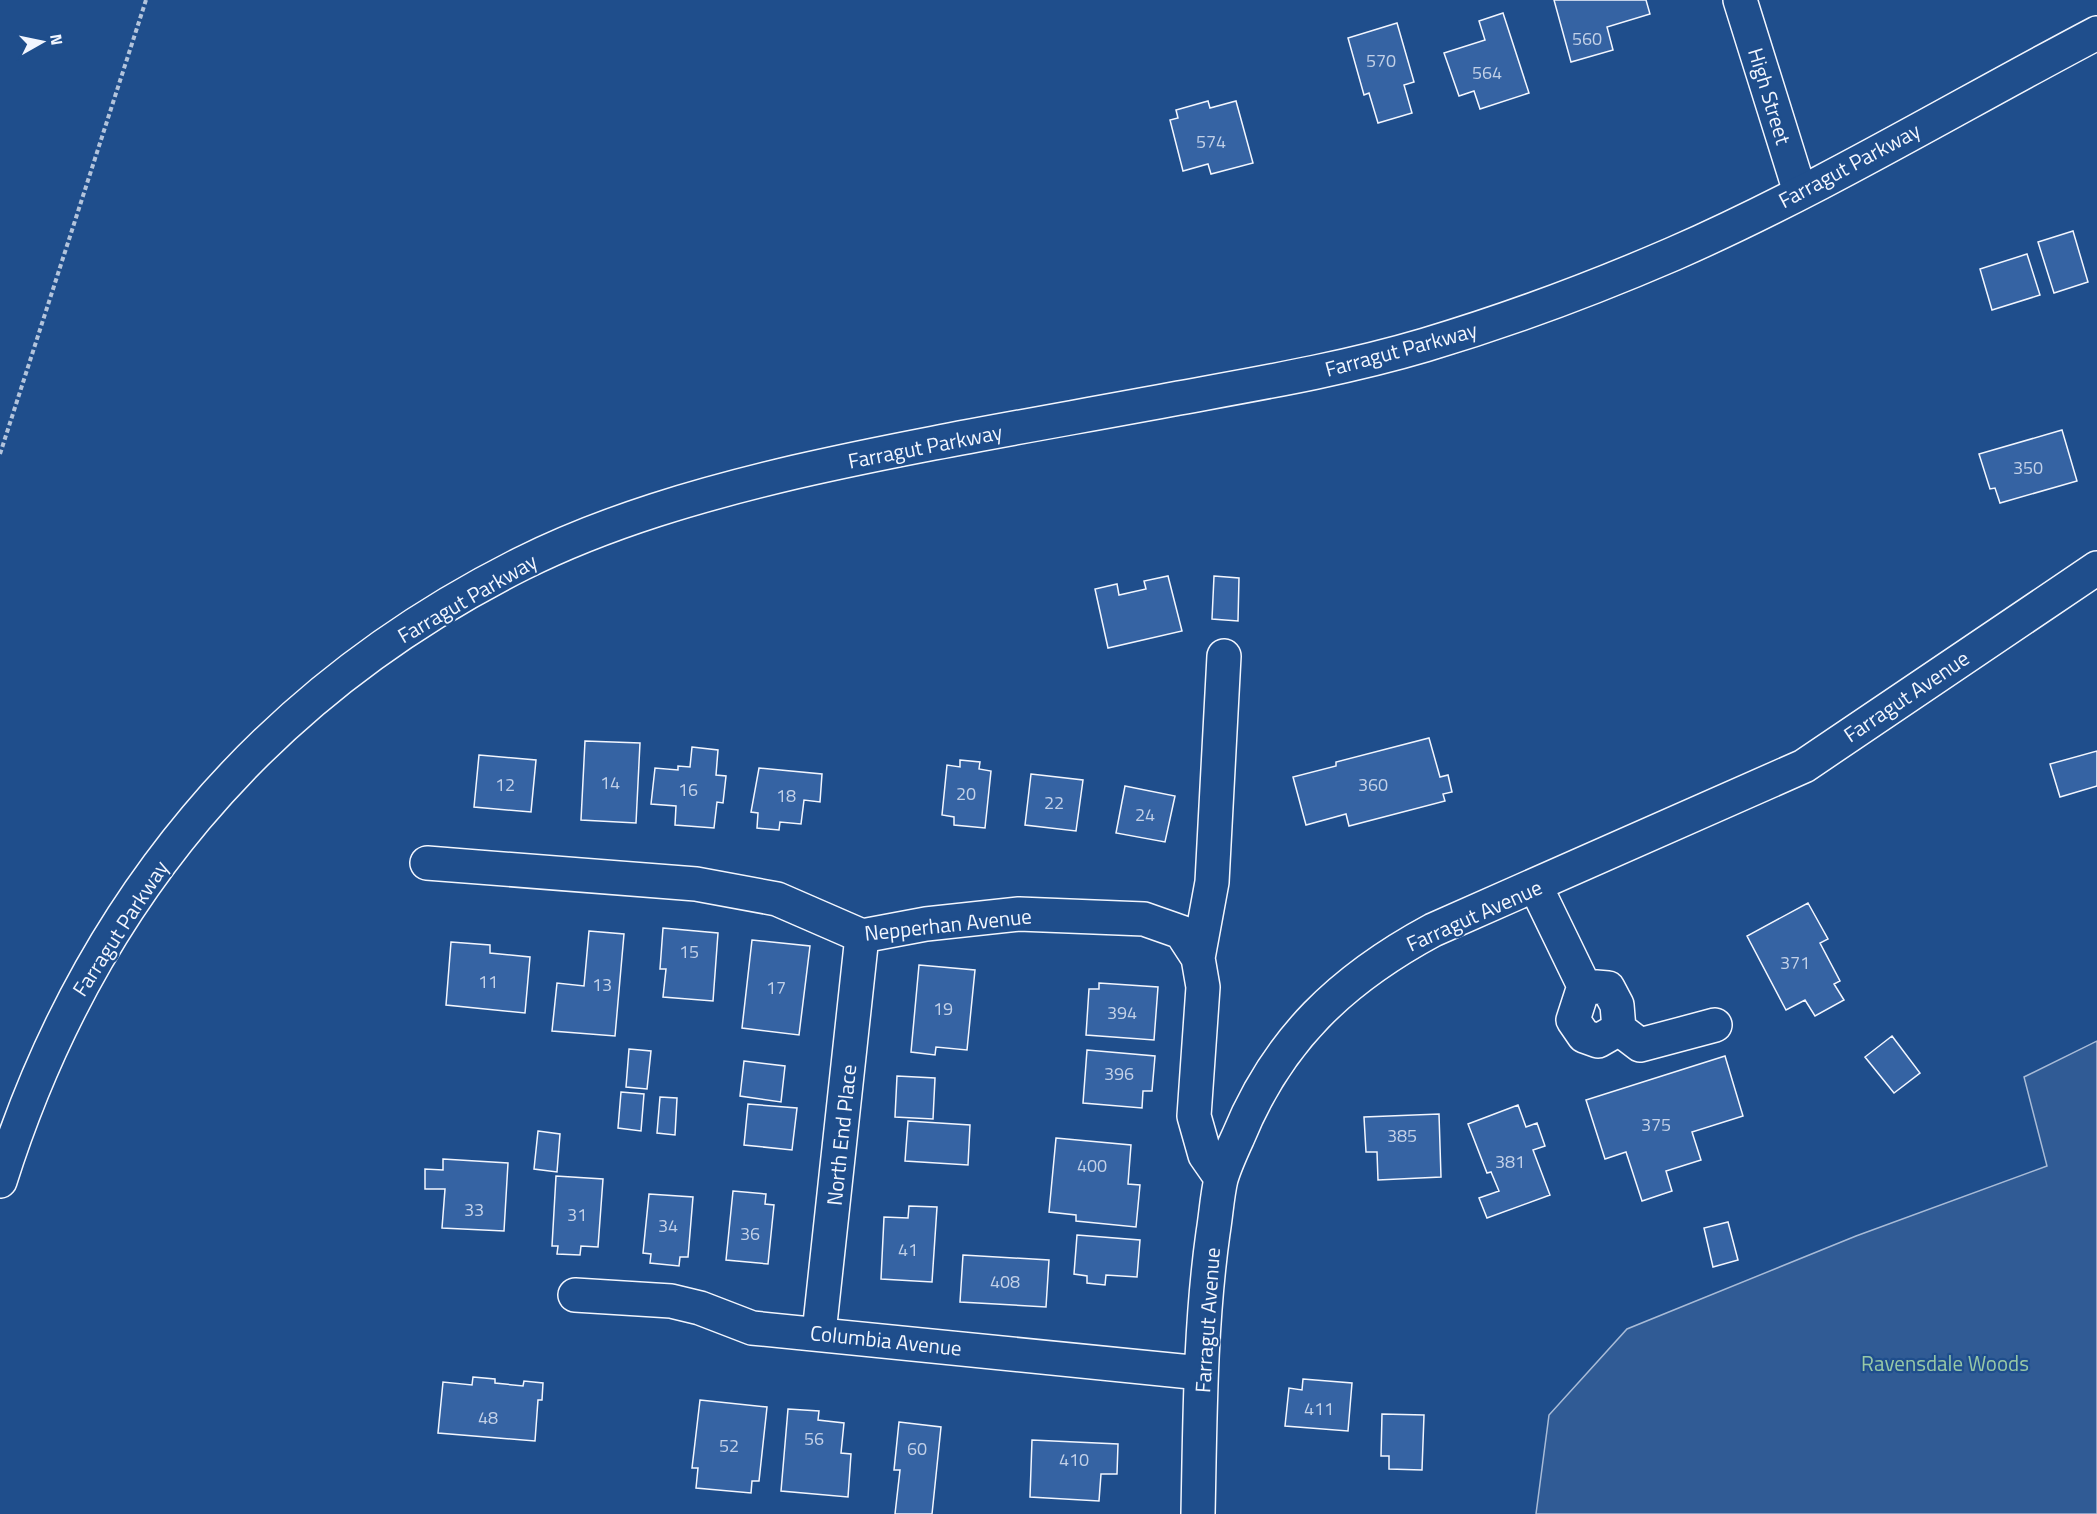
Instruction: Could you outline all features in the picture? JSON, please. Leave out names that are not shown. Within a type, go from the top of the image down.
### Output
[{"type":"street","name":"High Street","points":[[1740,0],[1800,192]]},
{"type":"street","name":"Farragut Parkway","points":[[0,1180],[16,1130],[42,1064],[72,1002],[116,928],[191,821],[240,767],[289,719],[394,638],[463,595],[527,561],[593,534],[660,508],[729,489],[922,446],[1287,378],[1440,341],[1553,303],[1678,252],[1800,192],[2097,33]]},
{"type":"street","name":"Farragut Avenue","points":[[1198,1514],[1201,1372],[1207,1276],[1221,1178],[1247,1115],[1273,1070],[1304,1026],[1347,985],[1387,955],[1433,930],[1536,887],[1804,766],[2097,568]]},
{"type":"street","points":[[1198,958],[1212,882],[1224,656]]},
{"type":"street","name":"Nepperhan Avenue","points":[[427,863],[696,884],[777,899],[862,936],[926,924],[1019,914],[1144,919],[1181,932],[1198,958],[1203,987],[1194,1116],[1205,1155],[1221,1178]]},
{"type":"street","points":[[1536,887],[1584,986],[1608,988],[1617,1005],[1618,1029],[1640,1045],[1715,1025]]},
{"type":"street","name":"North End Place","points":[[819,1333],[862,936]]},
{"type":"street","name":"Columbia Avenue","points":[[575,1295],[671,1301],[700,1308],[752,1328],[1201,1372]]},
{"type":"path","points":[[0,454],[146,0]]},
{"type":"shaded area","name":"Ravensdale Woods","points":[[2097,1041],[2097,1514],[1536,1514],[1549,1415],[1627,1329],[1856,1236],[2047,1166],[2024,1077]]},
{"type":"building","points":[[1554,0],[1646,0],[1650,14],[1607,27],[1613,50],[1571,62]]},
{"type":"building","points":[[1503,13],[1529,93],[1480,109],[1474,91],[1459,96],[1444,53],[1485,40],[1479,21]]},
{"type":"building","points":[[1397,23],[1414,82],[1404,85],[1412,113],[1378,123],[1369,93],[1364,95],[1348,38]]},
{"type":"building","points":[[1208,101],[1210,108],[1236,101],[1253,163],[1211,174],[1208,164],[1183,171],[1170,120],[1178,118],[1176,110]]},
{"type":"building","points":[[2073,231],[2088,282],[2054,293],[2038,242]]},
{"type":"building","points":[[2027,254],[2040,295],[1992,310],[1980,269]]},
{"type":"building","points":[[2062,430],[2077,481],[2000,503],[1995,488],[1990,489],[1979,454]]},
{"type":"building","points":[[1168,576],[1182,631],[1108,648],[1095,589],[1117,584],[1119,595],[1146,589],[1144,581]]},
{"type":"building","points":[[1214,576],[1239,578],[1238,621],[1212,619]]},
{"type":"building","points":[[1429,738],[1440,777],[1448,775],[1452,792],[1443,794],[1445,801],[1349,826],[1346,814],[1306,825],[1293,777],[1336,766],[1336,762]]},
{"type":"building","points":[[585,741],[640,743],[636,823],[581,820]]},
{"type":"building","points":[[692,747],[718,750],[716,775],[726,776],[723,803],[717,802],[714,828],[675,825],[676,806],[651,804],[655,768],[678,770],[678,766],[690,767]]},
{"type":"building","points":[[2097,751],[2097,786],[2060,797],[2050,764]]},
{"type":"building","points":[[479,755],[536,760],[531,812],[474,807]]},
{"type":"building","points":[[960,760],[980,762],[979,769],[991,771],[985,828],[954,825],[954,817],[942,815],[947,765],[960,767]]},
{"type":"building","points":[[759,768],[822,774],[820,802],[804,800],[801,824],[780,822],[779,830],[757,828],[758,813],[751,812]]},
{"type":"building","points":[[1031,774],[1083,780],[1076,831],[1025,825]]},
{"type":"building","points":[[1125,786],[1175,796],[1165,842],[1116,833]]},
{"type":"building","points":[[1808,903],[1828,939],[1820,943],[1840,981],[1834,984],[1844,1000],[1815,1016],[1805,1000],[1786,1010],[1747,936]]},
{"type":"building","points":[[663,928],[718,933],[713,1001],[663,997],[666,969],[660,969]]},
{"type":"building","points":[[589,931],[624,934],[615,1036],[552,1031],[557,983],[584,986]]},
{"type":"building","points":[[752,940],[810,946],[799,1035],[742,1028]]},
{"type":"building","points":[[451,942],[490,945],[490,953],[530,957],[525,1013],[446,1005]]},
{"type":"building","points":[[919,965],[975,970],[967,1050],[936,1047],[935,1055],[911,1052]]},
{"type":"building","points":[[1099,983],[1158,987],[1154,1040],[1086,1035],[1089,989],[1099,989]]},
{"type":"building","points":[[1892,1036],[1920,1073],[1894,1093],[1865,1057]]},
{"type":"building","points":[[629,1049],[651,1051],[647,1089],[626,1087]]},
{"type":"building","points":[[1087,1050],[1155,1056],[1152,1091],[1143,1091],[1142,1108],[1083,1103]]},
{"type":"building","points":[[1725,1056],[1743,1116],[1692,1132],[1701,1160],[1666,1171],[1672,1191],[1642,1201],[1626,1152],[1605,1159],[1586,1100]]},
{"type":"building","points":[[744,1061],[785,1066],[781,1102],[740,1096]]},
{"type":"building","points":[[897,1076],[935,1078],[933,1119],[895,1117]]},
{"type":"building","points":[[621,1092],[644,1094],[641,1131],[618,1128]]},
{"type":"building","points":[[660,1097],[677,1098],[675,1135],[657,1133]]},
{"type":"building","points":[[748,1104],[797,1108],[792,1150],[744,1145]]},
{"type":"building","points":[[1518,1105],[1526,1127],[1537,1123],[1545,1146],[1533,1150],[1550,1195],[1487,1218],[1479,1198],[1499,1191],[1491,1172],[1487,1173],[1468,1124]]},
{"type":"building","points":[[1439,1114],[1441,1177],[1378,1180],[1377,1152],[1366,1152],[1364,1117]]},
{"type":"building","points":[[908,1121],[970,1125],[968,1165],[905,1161]]},
{"type":"building","points":[[538,1131],[560,1134],[557,1172],[534,1169]]},
{"type":"building","points":[[1056,1138],[1131,1145],[1128,1184],[1140,1185],[1136,1227],[1076,1221],[1076,1215],[1049,1212]]},
{"type":"building","points":[[443,1159],[508,1163],[504,1231],[442,1228],[445,1189],[425,1189],[425,1169],[443,1170]]},
{"type":"building","points":[[556,1176],[603,1179],[598,1247],[581,1246],[580,1255],[557,1254],[558,1246],[552,1246]]},
{"type":"building","points":[[733,1191],[766,1194],[765,1204],[774,1205],[768,1264],[726,1260]]},
{"type":"building","points":[[649,1194],[693,1197],[688,1257],[680,1257],[679,1266],[650,1263],[651,1254],[643,1253]]},
{"type":"building","points":[[909,1206],[937,1207],[932,1282],[881,1279],[884,1217],[908,1218]]},
{"type":"building","points":[[1728,1222],[1738,1260],[1713,1267],[1704,1228]]},
{"type":"building","points":[[1077,1235],[1140,1240],[1137,1277],[1106,1275],[1105,1285],[1087,1283],[1087,1276],[1074,1274]]},
{"type":"building","points":[[963,1255],[1049,1260],[1046,1307],[960,1302]]},
{"type":"building","points":[[473,1377],[495,1379],[495,1383],[523,1386],[524,1381],[543,1383],[542,1400],[538,1400],[535,1441],[438,1433],[443,1382],[472,1385]]},
{"type":"building","points":[[1303,1379],[1352,1383],[1348,1431],[1285,1426],[1289,1388],[1302,1390]]},
{"type":"building","points":[[700,1400],[767,1407],[759,1481],[752,1481],[751,1493],[696,1488],[698,1468],[692,1468]]},
{"type":"building","points":[[788,1409],[819,1411],[818,1420],[844,1423],[841,1453],[851,1454],[848,1497],[781,1491]]},
{"type":"building","points":[[1382,1414],[1424,1415],[1422,1470],[1389,1469],[1389,1456],[1381,1456]]},
{"type":"building","points":[[899,1422],[941,1427],[932,1514],[895,1514],[900,1470],[894,1470]]},
{"type":"building","points":[[1032,1440],[1118,1444],[1117,1474],[1101,1474],[1099,1501],[1030,1497]]}]
